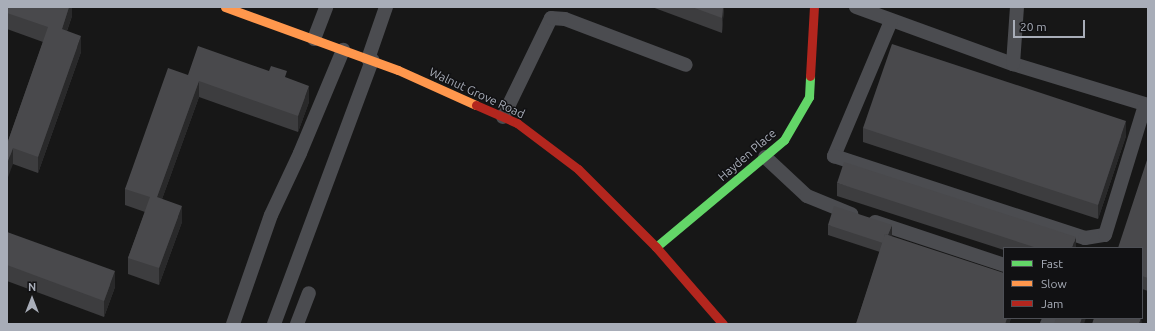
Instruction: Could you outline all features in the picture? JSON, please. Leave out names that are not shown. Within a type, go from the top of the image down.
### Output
[{"type":"main road","name":"Walnut Grove Road","points":[[225,7],[370,60],[516,123],[578,169],[656,247],[723,324]]},
{"type":"main road","name":"Hayden Place","points":[[656,247],[784,140],[809,97],[814,7]]},
{"type":"lane","points":[[314,39],[326,7]]},
{"type":"lane","points":[[274,324],[370,60],[386,7]]},
{"type":"lane","points":[[856,7],[872,10],[891,21],[1013,64],[1147,105],[1105,235],[1085,238],[834,156],[891,21]]},
{"type":"lane","points":[[1013,64],[1017,7]]},
{"type":"lane","points":[[503,117],[551,18],[565,19],[686,65]]},
{"type":"lane","points":[[232,324],[271,215],[300,153],[343,50]]},
{"type":"lane","points":[[765,157],[807,196],[835,209],[1003,265]]},
{"type":"lane","points":[[297,324],[309,293]]},
{"type":"building","points":[[7,7],[69,7],[62,29],[81,36],[38,157],[13,148],[7,164],[7,144],[48,27],[7,13]]},
{"type":"building","points":[[692,7],[723,7],[722,18]]},
{"type":"building","points":[[892,44],[1126,121],[1098,205],[863,128]]},
{"type":"building","points":[[198,46],[269,71],[271,66],[287,71],[285,77],[309,86],[298,116],[199,81],[157,197],[182,206],[159,268],[128,258],[150,197],[125,189],[168,68],[188,75]]},
{"type":"building","points":[[1148,157],[1148,278],[1143,276],[1143,247],[1118,247]]},
{"type":"building","points":[[844,162],[1076,237],[1072,247],[1034,247],[837,183]]},
{"type":"building","points":[[834,206],[892,225],[888,235],[885,234],[883,243],[828,225]]},
{"type":"building","points":[[7,232],[115,271],[104,301],[7,265]]},
{"type":"building","points":[[885,234],[1003,273],[1003,319],[1007,319],[1005,324],[856,324]]},
{"type":"building","points":[[1056,319],[1082,319],[1080,324],[1054,324]]},
{"type":"building","points":[[1094,319],[1141,319],[1139,324],[1092,324]]},
{"type":"traffic: fast","points":[[656,247],[784,140],[809,97],[810,76]]},
{"type":"traffic: slow","points":[[225,7],[398,70],[476,105]]},
{"type":"traffic: jam","points":[[810,76],[814,7]]},
{"type":"traffic: jam","points":[[476,105],[517,123],[578,169],[656,247],[723,324]]}]
